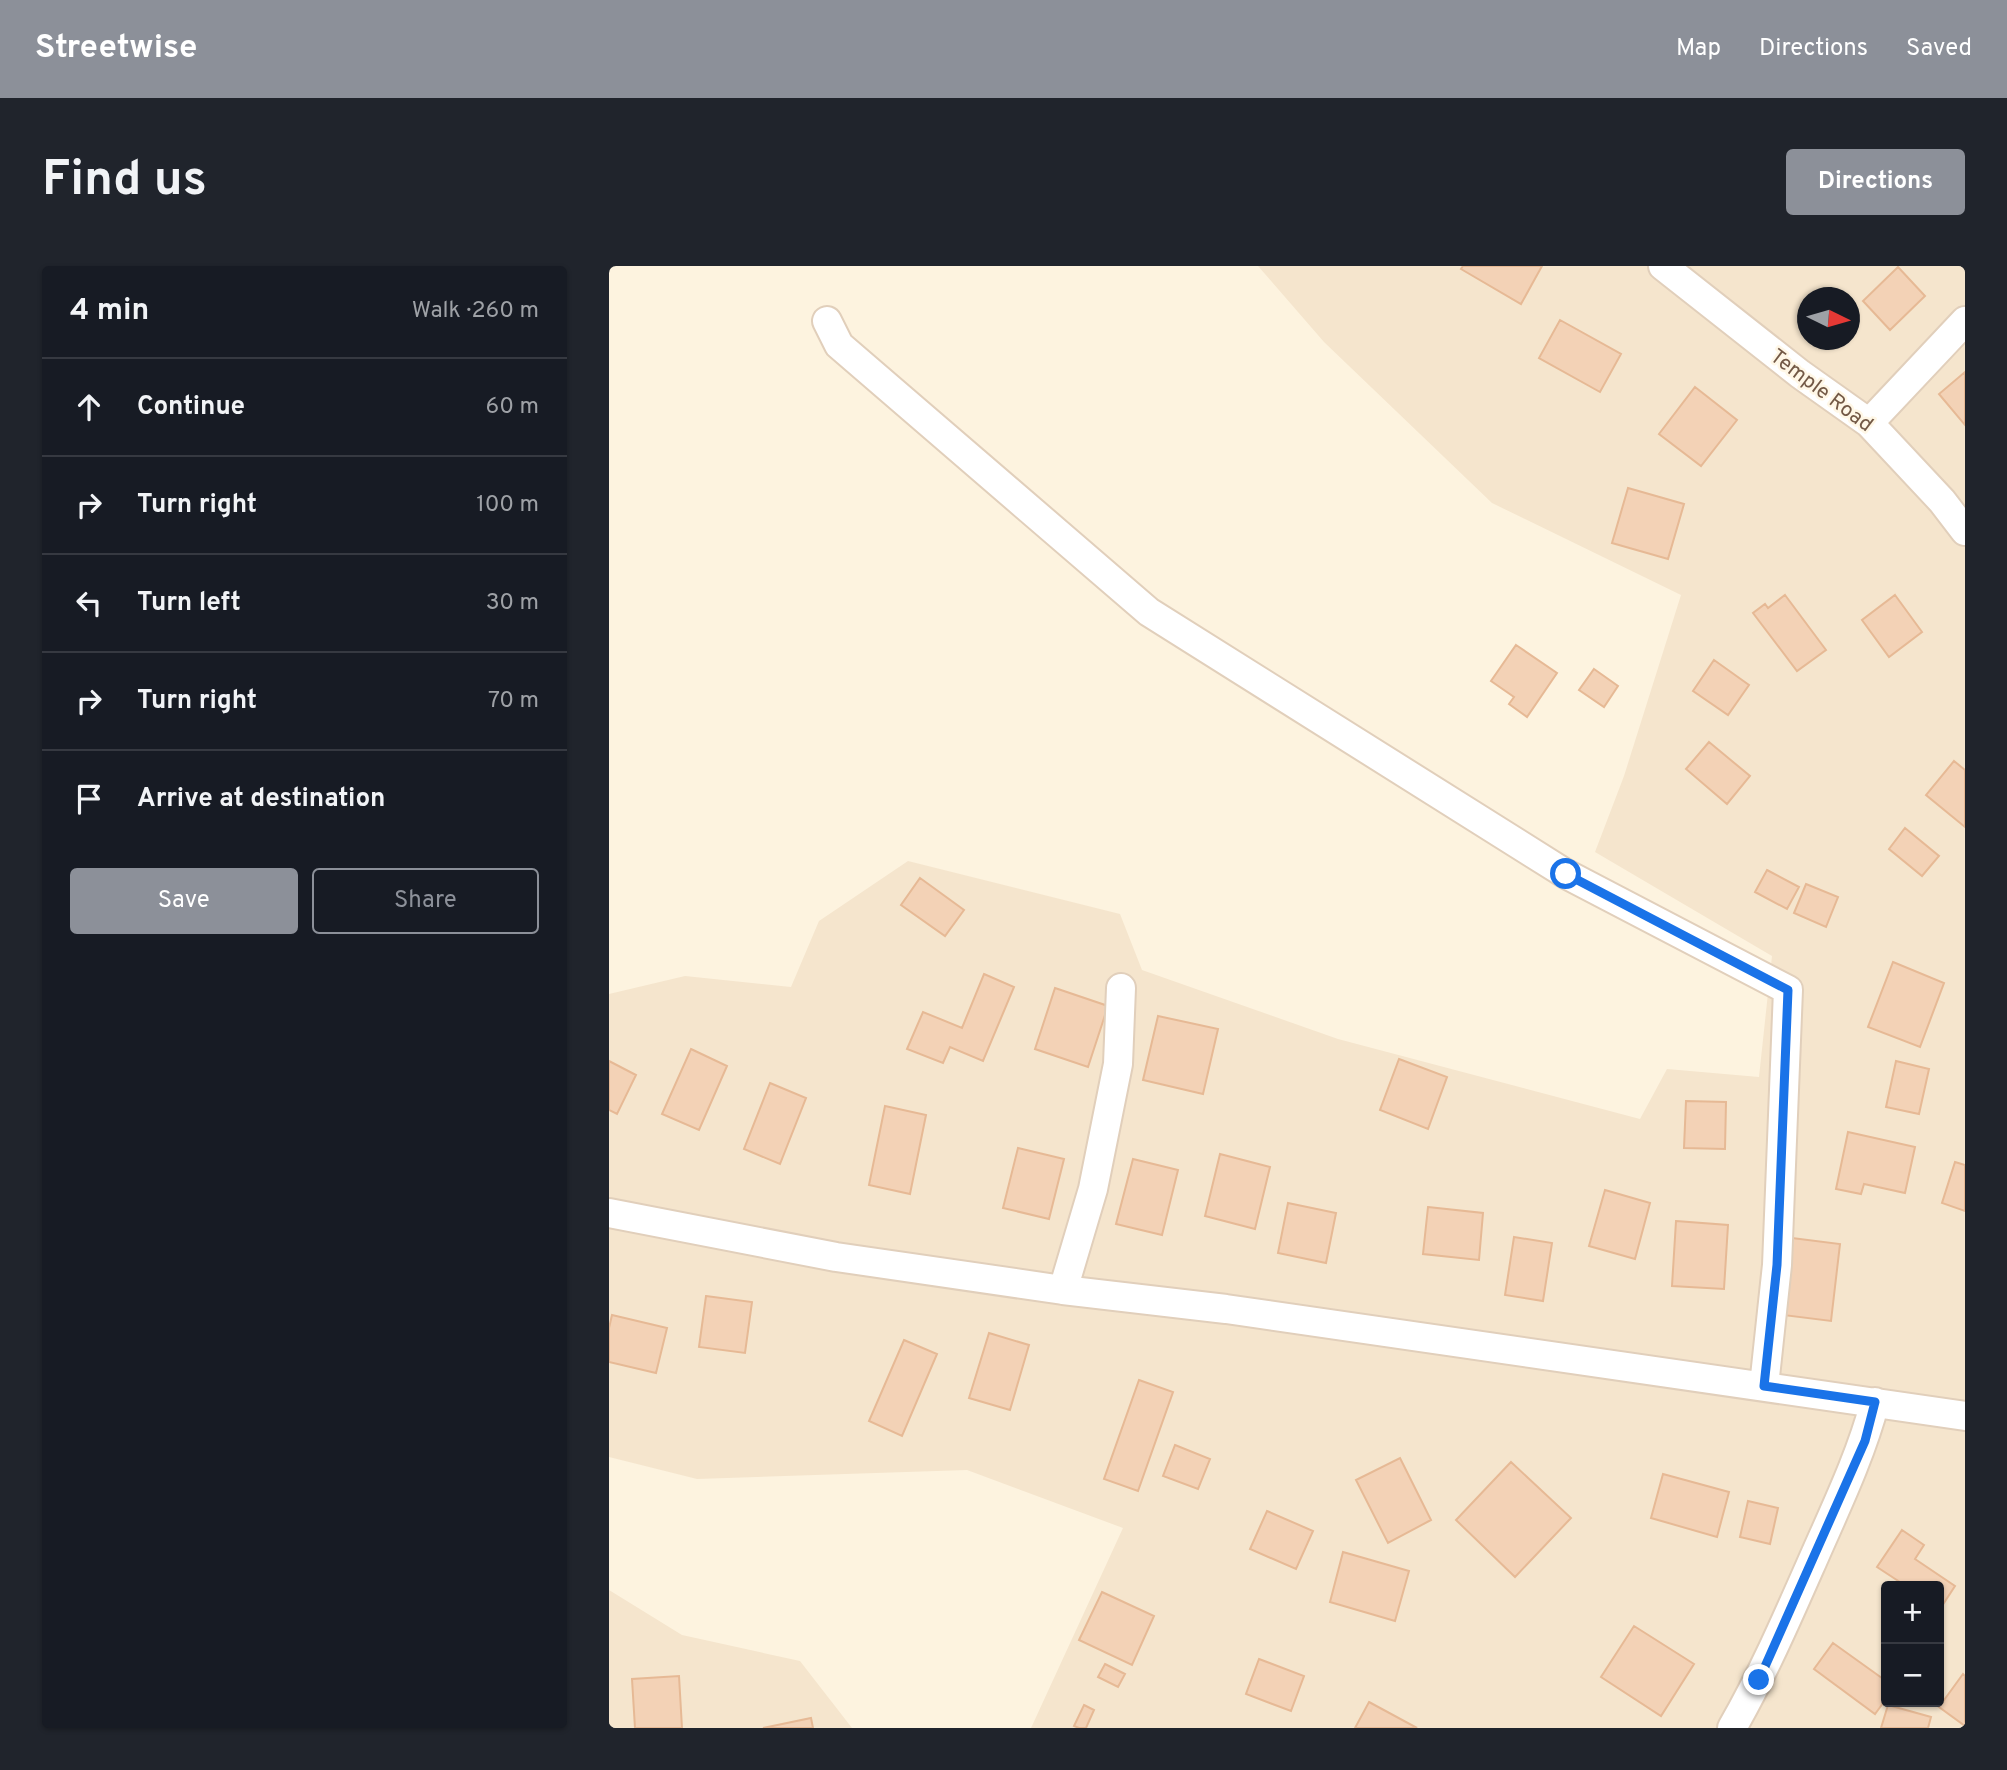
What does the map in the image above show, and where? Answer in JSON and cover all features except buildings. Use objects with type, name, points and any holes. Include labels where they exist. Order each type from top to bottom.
[{"type":"street","name":"Temple Road","points":[[1663,266],[1800,374],[1869,423],[1942,501],[1965,531]]},
{"type":"street","points":[[827,321],[839,345],[1149,612],[1566,874],[1788,990],[1777,1265],[1764,1386]]},
{"type":"street","points":[[1869,423],[1965,321]]},
{"type":"street","points":[[1063,1290],[1093,1189],[1118,1064],[1121,988]]},
{"type":"street","points":[[609,1213],[836,1257],[1063,1290],[1226,1309],[1965,1416]]},
{"type":"street","points":[[1732,1728],[1759,1680],[1865,1441],[1875,1402]]},
{"type":"shaded area","points":[[1258,266],[1965,266],[1965,1728],[1031,1728],[1123,1528],[967,1470],[697,1479],[609,1457],[609,994],[685,976],[791,987],[819,921],[908,861],[1120,914],[1142,970],[1338,1039],[1640,1119],[1667,1069],[1759,1077],[1772,956],[1595,852],[1624,776],[1681,595],[1492,503],[1324,342]]},
{"type":"shaded area","points":[[609,1590],[682,1635],[800,1661],[852,1728],[609,1728]]},
{"type":"route","points":[[1566,874],[1788,990],[1777,1265],[1764,1386],[1875,1402],[1865,1441],[1759,1680]]}]
